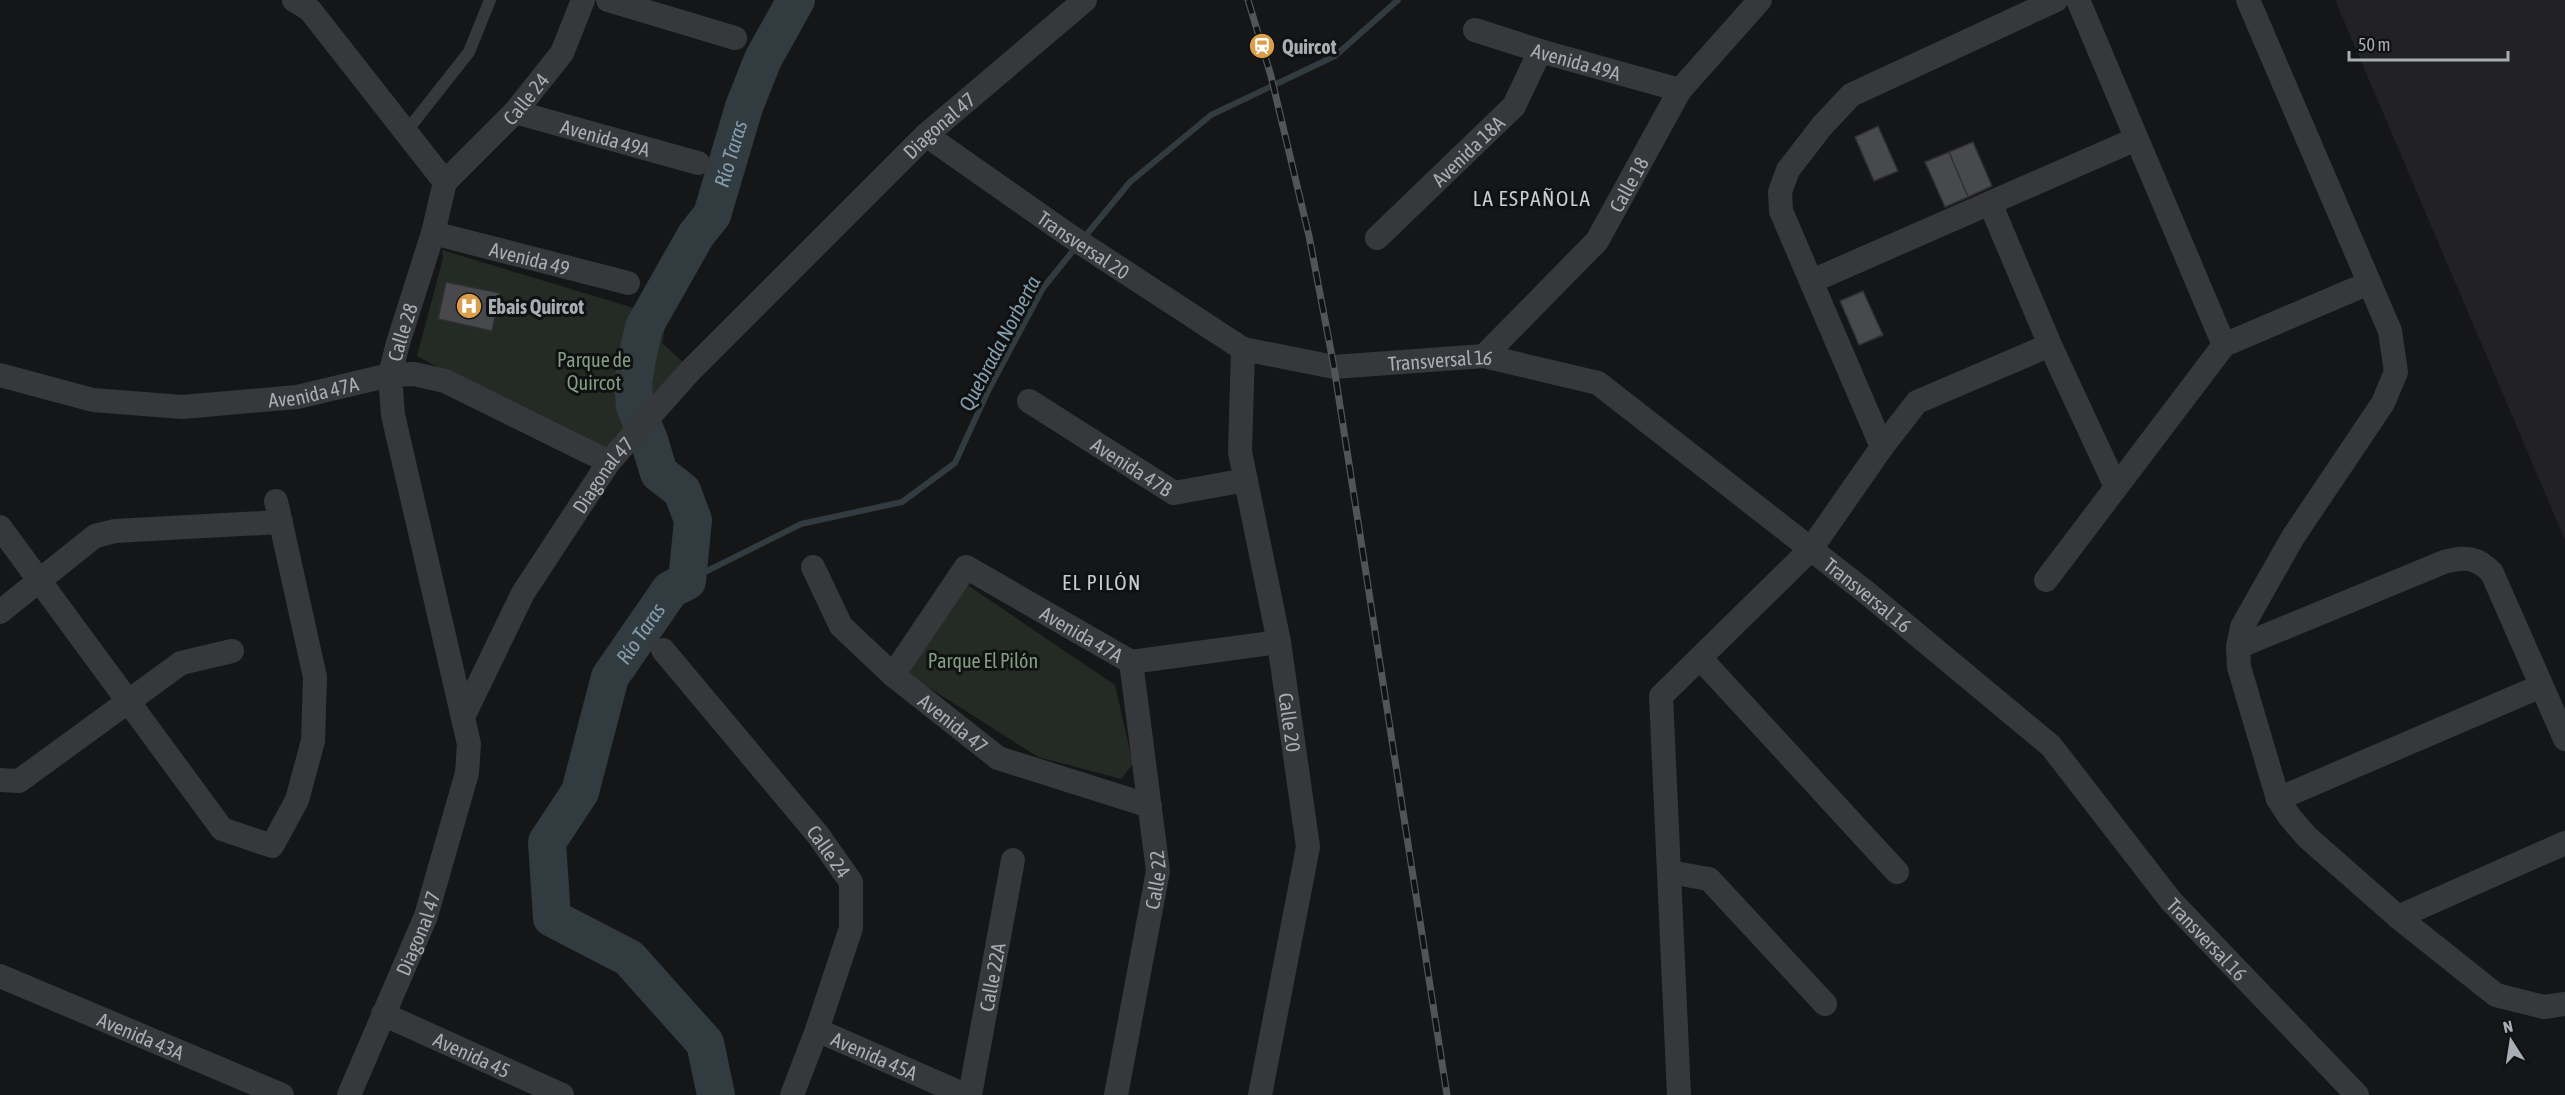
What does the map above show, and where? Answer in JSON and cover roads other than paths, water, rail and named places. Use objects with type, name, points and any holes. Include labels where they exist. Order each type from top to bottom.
[{"type":"street","points":[[294,0],[310,10],[445,182]]},
{"type":"street","name":"Calle 24","points":[[445,182],[515,112],[562,53],[583,0]]},
{"type":"street","points":[[608,0],[735,38]]},
{"type":"street","name":"Diagonal 47","points":[[349,1095],[426,916],[467,773],[469,744],[464,715],[523,593],[609,462],[690,371],[926,135],[1085,0]]},
{"type":"street","name":"Calle 18","points":[[1484,356],[1597,241],[1680,90],[1760,0]]},
{"type":"street","points":[[1882,447],[1781,211],[1780,192],[1788,170],[1822,126],[1851,96],[2056,0]]},
{"type":"street","points":[[2078,0],[2224,345]]},
{"type":"street","points":[[2248,0],[2390,331],[2396,372],[2383,403],[2293,537],[2242,627],[2238,647],[2239,667],[2278,799],[2307,837],[2398,917],[2496,995],[2544,1007],[2565,1004]]},
{"type":"street","name":"Avenida 49A","points":[[1475,30],[1540,51],[1680,90]]},
{"type":"street","name":"Avenida 18A","points":[[1377,238],[1514,106],[1540,51]]},
{"type":"street","name":"Avenida 49A","points":[[515,112],[698,163]]},
{"type":"street","name":"Transversal 20","points":[[926,135],[1067,234],[1244,349]]},
{"type":"street","points":[[1812,281],[2136,139]]},
{"type":"street","name":"Calle 28","points":[[445,182],[433,233],[390,375],[393,415],[464,715]]},
{"type":"street","points":[[1990,203],[2050,345],[2116,487]]},
{"type":"street","name":"Avenida 49","points":[[433,233],[628,283]]},
{"type":"street","points":[[2046,580],[2224,345],[2370,283]]},
{"type":"street","points":[[1679,1095],[1661,696],[1811,549],[1882,447],[1917,402],[2050,345]]},
{"type":"street","name":"Transversal 16","points":[[1244,349],[1334,367],[1484,356],[1598,383],[1811,549],[2051,746],[2171,901],[2357,1095]]},
{"type":"street","name":"Calle 20","points":[[1244,349],[1240,452],[1279,642],[1308,847],[1260,1095]]},
{"type":"street","name":"Avenida 47A","points":[[0,375],[93,400],[182,406],[297,397],[390,375],[414,375],[445,381],[609,462]]},
{"type":"street","name":"Avenida 47B","points":[[1029,401],[1174,493],[1246,480]]},
{"type":"street","points":[[0,527],[40,582],[222,829],[272,846],[297,800],[313,741],[315,677],[279,512],[115,531],[95,536],[40,582],[0,612]]},
{"type":"street","points":[[2238,647],[2444,562],[2458,558],[2472,559],[2483,563],[2492,573],[2565,740]]},
{"type":"street","name":"Avenida 47","points":[[813,567],[841,626],[893,675],[999,758],[1150,806]]},
{"type":"street","name":"Avenida 47A","points":[[893,675],[966,567],[1131,662],[1279,642]]},
{"type":"street","name":"Calle 24","points":[[663,650],[818,835],[851,882],[851,928],[818,1030],[792,1095]]},
{"type":"street","points":[[0,780],[19,781],[127,700],[181,663],[232,651]]},
{"type":"street","points":[[1700,658],[1897,872]]},
{"type":"street","name":"Calle 22","points":[[1116,1095],[1158,871],[1131,662]]},
{"type":"street","points":[[2278,799],[2541,686]]},
{"type":"street","points":[[2398,917],[2565,843]]},
{"type":"street","name":"Calle 22A","points":[[970,1095],[1013,860]]},
{"type":"street","points":[[1669,872],[1709,879],[1825,1004]]},
{"type":"street","name":"Avenida 43A","points":[[0,976],[282,1095]]},
{"type":"street","name":"Avenida 45","points":[[383,1014],[562,1095]]},
{"type":"street","name":"Avenida 45A","points":[[818,1030],[965,1095]]},
{"type":"lane","points":[[406,132],[469,52],[490,0]]},
{"type":"waterway","name":"Quebrada Norberta","points":[[716,1095],[705,1043],[629,958],[552,918],[547,842],[580,792],[610,677],[670,590],[687,581],[693,520],[682,491],[659,473],[635,406],[633,383],[637,358],[644,327],[696,235],[712,215],[744,107],[763,59],[796,0]]},
{"type":"waterway","name":"Quebrada Norberta","points":[[1082,240],[1130,182],[1211,115],[1335,56],[1398,0]]},
{"type":"waterway","name":"Quebrada Norberta","points":[[687,581],[801,524],[902,502],[955,463],[989,389],[1043,288],[1076,247]]},
{"type":"railway","points":[[1248,0],[1271,76],[1309,236],[1334,367],[1447,1095]]},
{"type":"place","name":"Quircot","points":[[1262,46]]},
{"type":"place","name":"Ebais Quircot","points":[[469,306]]},
{"type":"district","name":"LA ESPAÑOLA","points":[[1532,198]]},
{"type":"district","name":"EL PILÓN","points":[[1102,582]]},
{"type":"water label","name":"Río Taras","points":[[732,153]]},
{"type":"water label","name":"Río Taras","points":[[641,632]]},
{"type":"park label","name":"Parque de Quircot","points":[[594,370]]},
{"type":"park label","name":"Parque El Pilón","points":[[983,660]]}]
